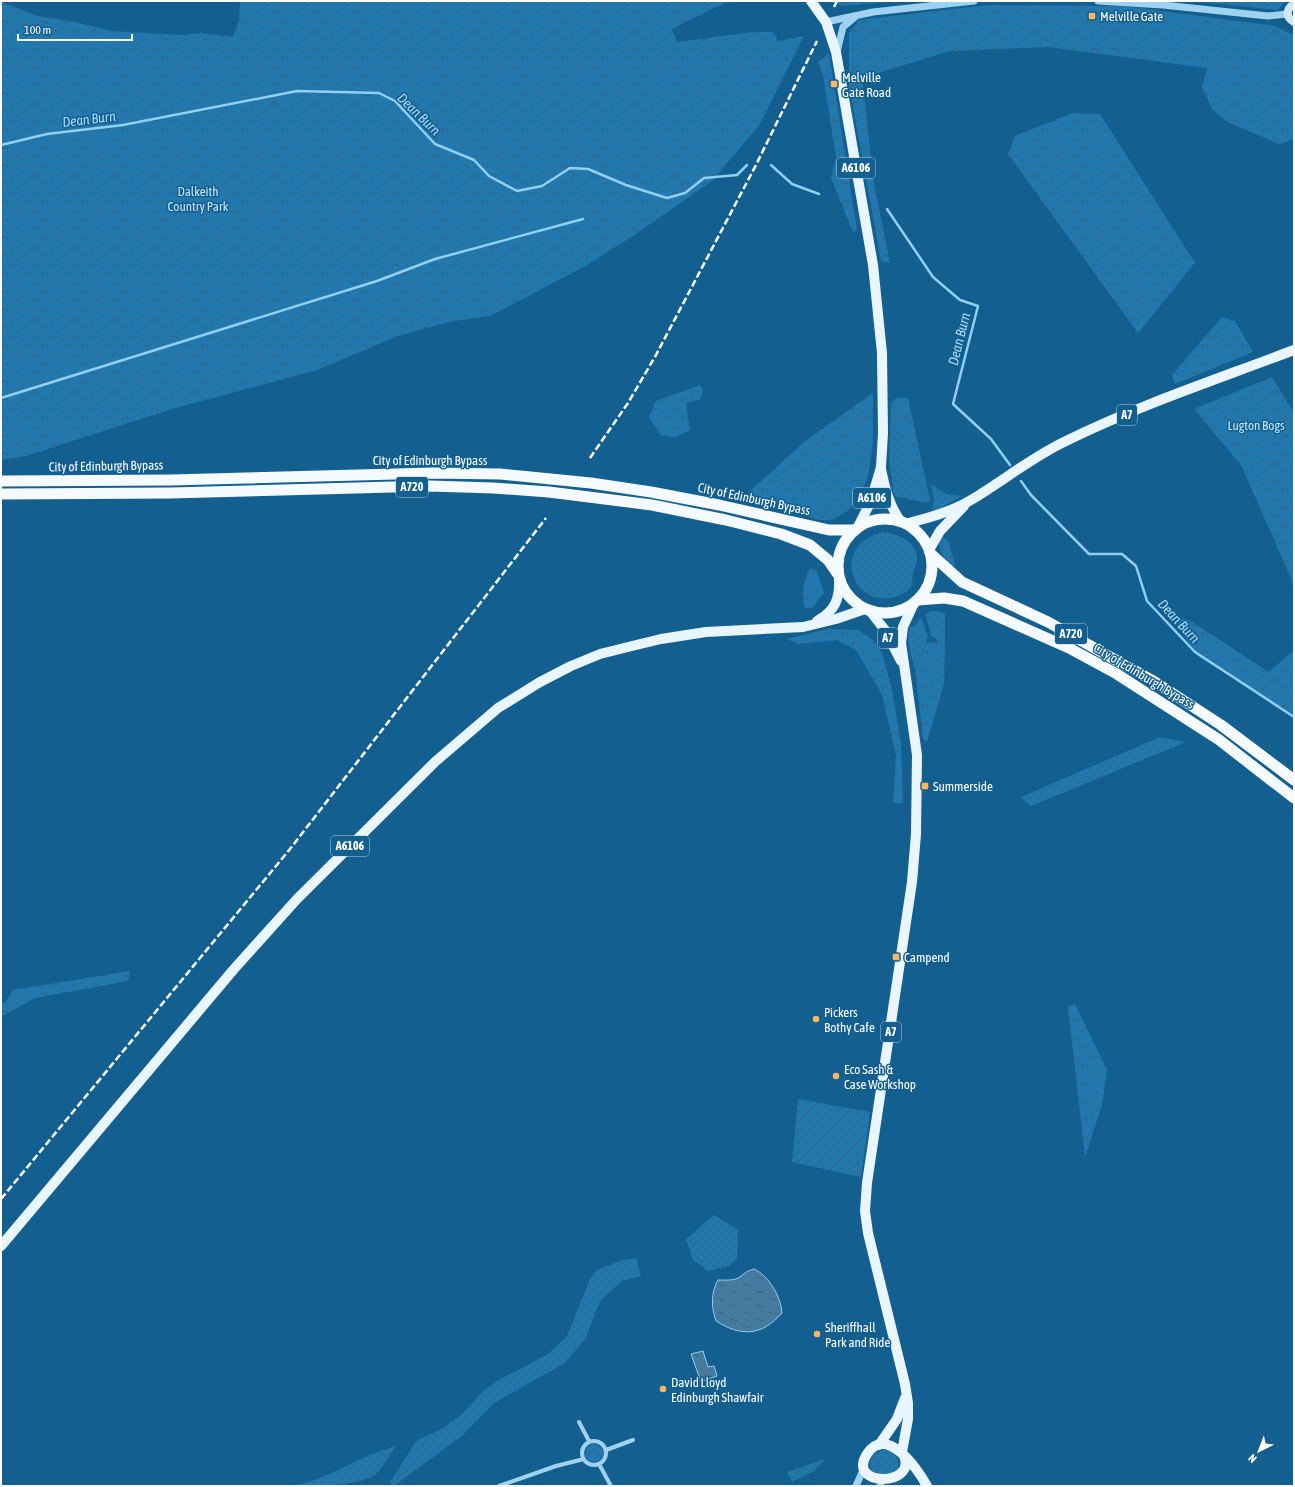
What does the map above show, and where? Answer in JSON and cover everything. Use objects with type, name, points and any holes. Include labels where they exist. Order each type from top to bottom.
[{"type":"highway","name":"City of Edinburgh Bypass","points":[[1,481],[171,480],[433,473],[500,474],[591,483],[651,492],[760,514],[829,530],[857,528]]},
{"type":"highway","name":"City of Edinburgh Bypass","points":[[1,494],[170,493],[430,486],[549,492],[652,506],[726,520],[781,534],[810,544],[828,560],[839,578]]},
{"type":"highway","points":[[881,519],[903,523],[918,533],[930,552],[932,562],[930,578],[923,594],[916,602],[897,612],[887,613],[868,610],[850,598],[839,578],[838,566],[842,546],[857,528],[868,522],[881,519]]},
{"type":"highway","name":"City of Edinburgh Bypass","points":[[930,552],[962,582],[1048,622],[1119,660],[1161,686],[1221,725],[1294,780]]},
{"type":"highway","name":"City of Edinburgh Bypass","points":[[916,602],[944,598],[962,601],[1090,658],[1190,720],[1258,769],[1294,798]]},
{"type":"main road","name":"A6106","points":[[811,1],[826,22],[836,52],[876,284],[884,390],[881,467],[871,501],[857,528]]},
{"type":"main road","points":[[1294,4],[1289,8],[1287,14],[1289,19],[1294,22]]},
{"type":"main road","name":"A7","points":[[930,552],[940,531],[970,501],[1021,466],[1065,441],[1126,415],[1294,350]]},
{"type":"main road","name":"A6106","points":[[881,467],[888,500],[903,523]]},
{"type":"main road","name":"A7","points":[[903,523],[936,516],[970,501]]},
{"type":"main road","name":"A6106","points":[[810,625],[825,617],[834,608],[840,591],[839,578]]},
{"type":"main road","name":"A7","points":[[864,1468],[870,1479],[880,1486],[894,1485],[905,1470],[903,1454],[905,1431],[908,1419],[907,1394],[868,1233],[865,1211],[867,1183],[905,932],[916,834],[916,755],[912,711],[901,643],[902,632],[908,616],[916,602]]},
{"type":"main road","name":"A6106","points":[[1,1246],[224,980],[291,905],[436,761],[498,708],[540,682],[571,666],[600,654],[690,634],[784,629],[810,625],[868,610]]},
{"type":"main road","name":"A7","points":[[868,610],[885,630],[904,666]]},
{"type":"main road","points":[[864,1468],[869,1451],[879,1445],[896,1419],[907,1394]]},
{"type":"main road","name":"A7","points":[[905,1431],[908,1451],[927,1486]]},
{"type":"main road","name":"A7","points":[[879,1445],[887,1444],[895,1447],[917,1470]]},
{"type":"street","points":[[826,22],[861,14],[974,1]]},
{"type":"street","points":[[1098,1],[1163,5],[1268,16],[1287,14]]},
{"type":"street","points":[[836,52],[843,27],[852,18],[861,14]]},
{"type":"street","points":[[579,1422],[589,1441]]},
{"type":"street","points":[[606,1450],[632,1440]]},
{"type":"street","points":[[589,1441],[601,1442],[606,1450],[606,1458],[599,1464],[591,1464],[584,1459],[583,1449],[589,1441]]},
{"type":"street","points":[[499,1486],[556,1466],[584,1459]]},
{"type":"street","points":[[599,1464],[611,1486]]},
{"type":"street","points":[[856,1486],[864,1468]]},
{"type":"green space","name":"Dalkeith Country Park","points":[[240,1],[732,1],[714,8],[672,29],[677,42],[752,32],[773,32],[778,41],[804,36],[760,124],[712,181],[633,236],[584,267],[490,316],[448,322],[398,336],[317,370],[172,409],[26,456],[1,460],[1,2],[37,16],[75,22],[111,31],[181,35],[201,33],[233,37],[239,21]]},
{"type":"green space","points":[[828,1],[896,1],[843,6]]},
{"type":"green space","points":[[1191,1],[1285,1],[1278,10]]},
{"type":"green space","points":[[988,5],[1123,6],[1275,26],[1294,35],[1294,139],[1280,144],[1229,123],[1212,109],[1202,87],[1207,68],[1048,47],[950,51],[862,78],[874,184],[890,263],[881,261],[849,85],[849,33],[859,20]]},
{"type":"green space","points":[[829,53],[857,230],[853,232],[831,178],[836,157],[823,75],[818,62]]},
{"type":"green space","points":[[1073,113],[1100,114],[1195,263],[1138,333],[1008,154],[1015,136]]},
{"type":"green space","points":[[1222,317],[1235,321],[1253,352],[1175,384],[1172,375]]},
{"type":"green space","name":"Lugton Bogs","points":[[1272,377],[1294,413],[1294,585],[1241,465],[1194,409]]},
{"type":"green space","points":[[700,385],[703,390],[701,399],[686,403],[690,430],[676,437],[661,436],[649,417],[656,401]]},
{"type":"green space","points":[[873,393],[873,441],[860,452],[857,486],[842,502],[823,512],[746,495],[804,442]]},
{"type":"green space","points":[[896,398],[908,398],[930,500],[927,503],[894,496],[889,460],[891,404]]},
{"type":"green space","points":[[900,405],[906,406],[926,494],[921,500],[915,497],[898,415]]},
{"type":"green space","points":[[873,441],[866,483],[862,493],[850,509],[834,519],[823,520],[811,518],[783,504],[823,512],[857,486],[860,452]]},
{"type":"green space","points":[[931,484],[946,494],[962,496],[932,513],[934,499]]},
{"type":"green space","points":[[884,532],[906,540],[914,548],[917,562],[910,588],[896,597],[879,598],[864,592],[858,586],[854,578],[852,561],[857,548],[862,542],[876,534]]},
{"type":"green space","points":[[941,536],[948,541],[955,564],[952,568],[940,549],[939,540]]},
{"type":"green space","points":[[810,569],[816,570],[824,593],[812,608],[805,608],[803,599],[804,588],[806,577]]},
{"type":"green space","points":[[931,611],[945,613],[945,641],[937,642],[936,638],[932,637],[925,614]]},
{"type":"green space","points":[[1169,615],[1189,620],[1269,672],[1294,650],[1294,715],[1200,658]]},
{"type":"green space","points":[[921,617],[928,637],[915,669],[910,648],[909,632],[910,627],[914,627]]},
{"type":"green space","points":[[828,629],[858,630],[873,640],[882,653],[892,689],[901,744],[903,803],[893,803],[896,755],[882,695],[856,650],[837,640],[798,644],[787,639]]},
{"type":"green space","points":[[945,641],[944,684],[927,742],[923,738],[915,669],[926,643]]},
{"type":"green space","points":[[1160,737],[1186,742],[1031,806],[1021,797]]},
{"type":"green space","points":[[130,971],[128,981],[35,998],[1,1017],[1,1002],[5,1003],[13,990]]},
{"type":"green space","points":[[1075,1004],[1107,1070],[1102,1105],[1085,1157],[1068,1007]]},
{"type":"green space","points":[[798,1099],[870,1112],[861,1177],[792,1162]]},
{"type":"green space","points":[[714,1215],[738,1230],[737,1258],[729,1266],[708,1271],[693,1260],[686,1239]]},
{"type":"green space","points":[[636,1258],[641,1276],[622,1281],[600,1301],[585,1339],[565,1363],[494,1403],[463,1435],[394,1486],[390,1482],[417,1440],[442,1429],[461,1415],[481,1393],[499,1380],[548,1354],[567,1336],[590,1279],[597,1270],[620,1261]]},
{"type":"green space","points":[[594,1444],[600,1447],[603,1453],[600,1459],[594,1462],[588,1459],[585,1453],[588,1447]]},
{"type":"green space","points":[[396,1446],[379,1471],[368,1478],[347,1484],[289,1486],[303,1484],[317,1479],[369,1455]]},
{"type":"green space","points":[[883,1450],[893,1453],[898,1461],[898,1469],[888,1478],[872,1472],[870,1464],[874,1455]]},
{"type":"green space","points":[[825,1459],[814,1471],[792,1482],[787,1472]]},
{"type":"water","points":[[754,1269],[765,1277],[777,1294],[782,1313],[767,1326],[751,1332],[734,1330],[716,1321],[712,1300],[718,1280],[735,1279]]},
{"type":"water","points":[[703,1351],[708,1367],[714,1366],[717,1376],[701,1382],[691,1354]]},
{"type":"waterway","name":"Dean Burn","points":[[1,145],[47,134],[123,125],[297,91],[379,93],[395,101],[435,144],[474,160],[489,176],[517,191],[542,186],[570,168],[588,169],[626,185],[667,198],[685,193],[704,178],[737,175],[747,165]]},
{"type":"waterway","name":"Dean Burn","points":[[771,165],[792,184],[819,194]]},
{"type":"waterway","name":"Dean Burn","points":[[887,209],[933,277],[960,300],[978,306],[953,404],[991,439],[1010,465]]},
{"type":"waterway","points":[[1,398],[377,281],[435,259],[583,219]]},
{"type":"waterway","name":"Dean Burn","points":[[1021,481],[1031,495],[1089,554],[1122,554],[1136,566],[1147,601],[1195,652],[1294,717]]},
{"type":"railway","points":[[834,7],[837,1]]},
{"type":"railway","points":[[590,458],[628,403],[656,355],[756,165],[817,41]]},
{"type":"railway","points":[[1,1199],[290,849],[546,518]]},
{"type":"place","name":"Melville Gate","points":[[1092,16]]},
{"type":"place","name":"Melville Gate Road","points":[[834,84]]},
{"type":"place","name":"Summerside","points":[[925,786]]},
{"type":"place","name":"Campend","points":[[896,957]]},
{"type":"place","name":"Pickers Bothy Cafe","points":[[816,1019]]},
{"type":"place","name":"Eco Sash & Case Workshop","points":[[836,1076]]},
{"type":"place","name":"Sheriffhall Park and Ride","points":[[817,1334]]},
{"type":"place","name":"David Lloyd Edinburgh Shawfair","points":[[663,1389]]}]
